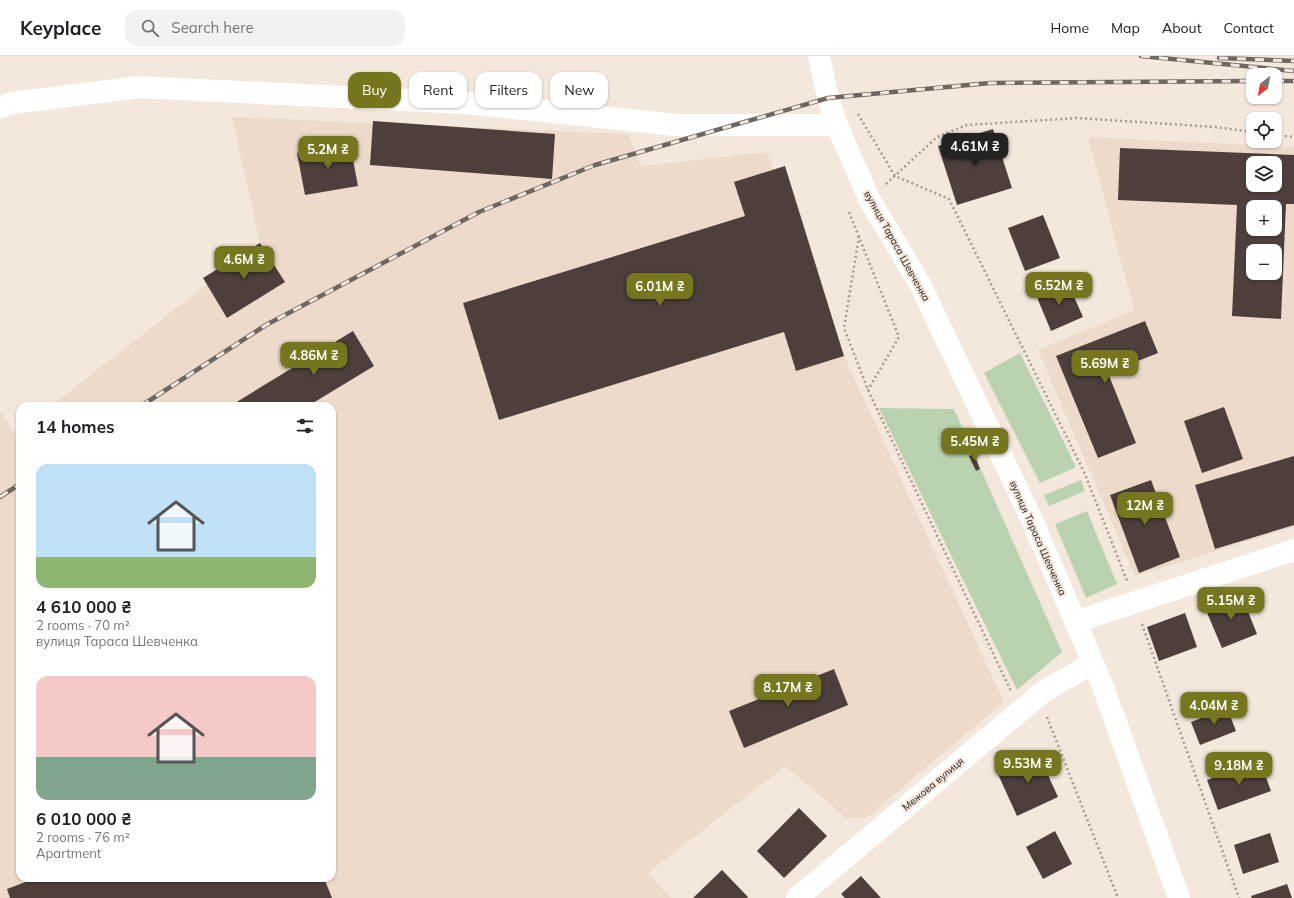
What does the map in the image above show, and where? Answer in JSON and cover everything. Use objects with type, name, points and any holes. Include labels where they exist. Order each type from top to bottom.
[{"type":"street","name":"вулиця Тараса Шевченка","points":[[819,56],[828,98],[837,125],[869,199],[920,284],[1032,520],[1102,684],[1179,898]]},
{"type":"street","points":[[0,107],[12,103],[139,87],[466,103],[676,125],[837,125]]},
{"type":"street","points":[[1075,622],[1294,550]]},
{"type":"street","name":"Межова вулиця","points":[[797,898],[1039,696],[1093,663]]},
{"type":"path","points":[[856,110],[895,176],[949,199],[1086,474],[1135,602],[1238,898]]},
{"type":"path","points":[[869,199],[937,138],[967,125],[1077,118],[1215,127],[1246,131]]},
{"type":"path","points":[[1282,136],[1294,138]]},
{"type":"path","points":[[847,207],[899,337],[868,390]]},
{"type":"path","points":[[859,236],[844,328],[868,390],[1021,711]]},
{"type":"path","points":[[1039,696],[1118,898]]},
{"type":"shaded area","points":[[232,117],[628,134],[641,166],[767,152],[844,356],[1004,702],[866,818],[846,818],[785,766],[648,873],[671,898],[0,898],[0,411],[15,434],[16,433],[16,882],[336,882],[336,402],[56,402],[260,243]]},
{"type":"shaded area","points":[[1088,137],[1246,145],[1246,148],[1294,147],[1294,527],[1135,576],[1038,350],[1134,310]]},
{"type":"green space","points":[[1020,353],[1076,467],[1040,483],[984,373]]},
{"type":"green space","points":[[879,408],[954,409],[1062,652],[1017,690]]},
{"type":"green space","points":[[1081,480],[1085,491],[1049,506],[1044,495]]},
{"type":"green space","points":[[1087,511],[1117,584],[1086,598],[1055,524]]},
{"type":"building","points":[[373,121],[555,134],[552,179],[370,165]]},
{"type":"building","points":[[993,129],[1012,188],[957,205],[938,146]]},
{"type":"building","points":[[350,144],[358,186],[305,195],[297,153]]},
{"type":"building","points":[[1120,148],[1294,155],[1294,204],[1286,204],[1281,319],[1232,316],[1237,205],[1118,200]]},
{"type":"building","points":[[785,166],[844,356],[796,371],[784,332],[499,420],[463,303],[745,216],[734,182]]},
{"type":"building","points":[[1043,215],[1060,258],[1025,271],[1008,228]]},
{"type":"building","points":[[260,243],[285,282],[227,318],[203,278]]},
{"type":"building","points":[[1067,281],[1083,317],[1051,331],[1036,295]]},
{"type":"building","points":[[1145,321],[1158,353],[1108,373],[1136,443],[1098,458],[1056,356]]},
{"type":"building","points":[[353,331],[374,366],[315,402],[237,402]]},
{"type":"building","points":[[1224,407],[1243,459],[1202,473],[1184,421]]},
{"type":"building","points":[[974,454],[980,469],[976,471],[969,456]]},
{"type":"building","points":[[1294,456],[1294,525],[1215,549],[1195,485]]},
{"type":"building","points":[[1151,480],[1180,557],[1139,573],[1110,495]]},
{"type":"building","points":[[1241,594],[1257,634],[1222,648],[1205,608]]},
{"type":"building","points":[[1185,613],[1197,647],[1159,661],[1147,627]]},
{"type":"building","points":[[834,669],[848,705],[744,748],[729,711]]},
{"type":"building","points":[[1227,708],[1236,731],[1200,745],[1191,722]]},
{"type":"building","points":[[1038,753],[1058,797],[1017,816],[997,772]]},
{"type":"building","points":[[1260,761],[1271,791],[1218,810],[1207,780]]},
{"type":"building","points":[[799,808],[827,836],[784,878],[757,851]]},
{"type":"building","points":[[1055,831],[1072,864],[1043,879],[1026,847]]},
{"type":"building","points":[[1270,833],[1279,862],[1243,874],[1234,845]]},
{"type":"building","points":[[722,870],[748,897],[747,898],[693,898]]},
{"type":"building","points":[[861,876],[881,898],[845,898],[841,894]]},
{"type":"building","points":[[25,882],[326,882],[332,898],[10,898],[7,889]]},
{"type":"building","points":[[1287,884],[1292,898],[1252,898],[1251,896]]},
{"type":"railway","points":[[1141,56],[1294,71]]},
{"type":"railway","points":[[1219,58],[1294,61]]},
{"type":"railway","points":[[147,402],[266,325],[479,212],[595,165],[828,98],[990,83],[1246,81]]},
{"type":"railway","points":[[1282,81],[1294,81]]},
{"type":"railway","points":[[0,497],[16,487]]}]
